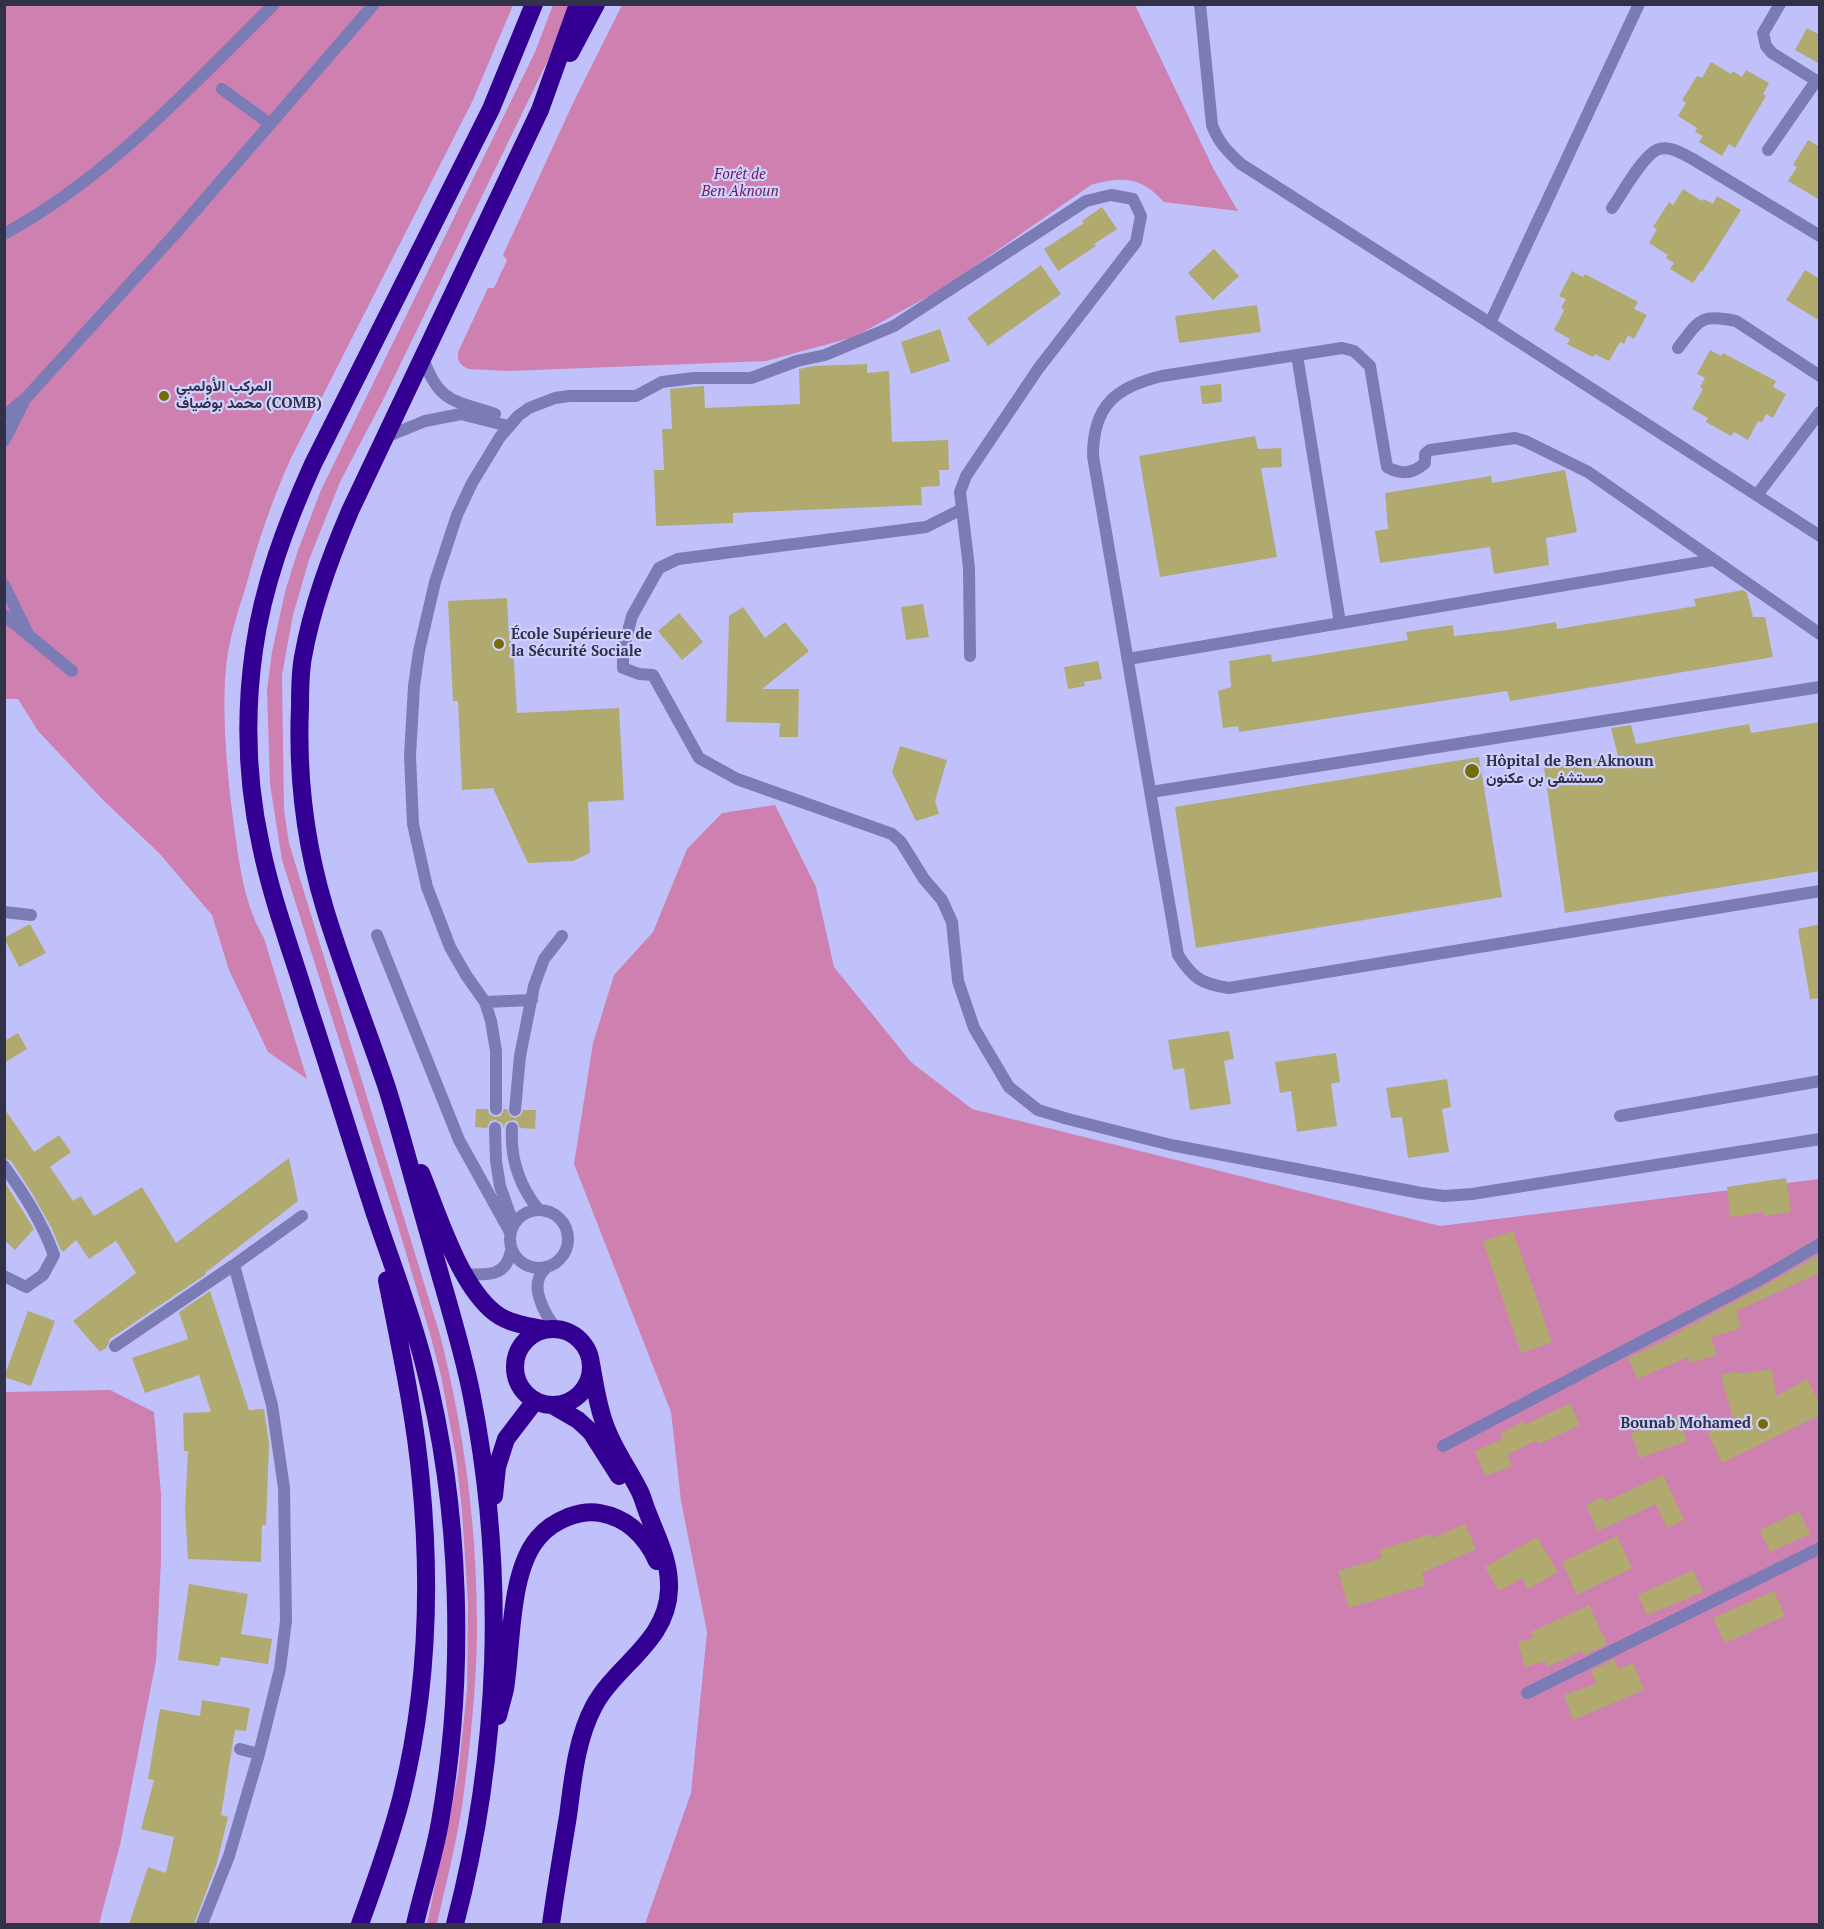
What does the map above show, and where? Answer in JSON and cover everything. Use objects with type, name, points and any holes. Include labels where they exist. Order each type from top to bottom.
[{"type":"highway","points":[[415,1924],[440,1822],[454,1697],[456,1646],[450,1512],[424,1366],[277,907],[260,844],[250,746],[251,682],[253,654],[269,579],[281,540],[304,483],[491,109],[534,4]]},
{"type":"highway","points":[[540,110],[578,4]]},
{"type":"highway","points":[[551,1924],[576,1759],[585,1727],[595,1704],[655,1632],[665,1611],[669,1591],[668,1565],[641,1492],[607,1431],[588,1350],[580,1339],[569,1332],[521,1325],[493,1312],[474,1291],[456,1258],[388,1091],[325,908],[304,811],[299,732],[303,660],[322,586],[342,531],[540,110],[596,4]]},
{"type":"highway","points":[[388,1091],[459,1342],[472,1396],[490,1521],[494,1598],[493,1666],[487,1746],[460,1924]]},
{"type":"highway","points":[[360,1924],[393,1825],[412,1745],[420,1690],[426,1579],[422,1481],[410,1398],[374,1210]]},
{"type":"highway","points":[[550,1328],[532,1334],[523,1341],[517,1351],[514,1374],[519,1385],[526,1394],[578,1420],[591,1432],[631,1497],[646,1510]]},
{"type":"highway","points":[[490,1521],[497,1467],[506,1439],[544,1403],[565,1403],[576,1397],[585,1388],[590,1376],[591,1363]]},
{"type":"highway","points":[[482,1779],[505,1690],[518,1586],[526,1560],[538,1538],[558,1521],[580,1512],[599,1513],[620,1519],[636,1530],[650,1545],[662,1580],[665,1611]]},
{"type":"highway","points":[[410,1924],[423,1892]]},
{"type":"highway","points":[[455,1924],[462,1899]]},
{"type":"street","points":[[4,234],[59,200],[112,159],[274,4]]},
{"type":"street","points":[[4,417],[26,398],[175,234],[374,4]]},
{"type":"street","points":[[1200,4],[1212,125],[1217,140],[1241,164],[1820,536]]},
{"type":"street","points":[[1490,323],[1639,4]]},
{"type":"street","points":[[1768,150],[1817,82],[1766,46],[1762,33],[1780,4]]},
{"type":"street","points":[[222,89],[270,124]]},
{"type":"street","points":[[1612,208],[1647,157],[1658,149],[1672,148],[1820,236]]},
{"type":"street","points":[[496,1109],[496,1051],[485,1002],[450,947],[427,887],[413,824],[410,756],[411,721],[419,651],[445,548],[472,483],[510,423],[529,408],[555,398],[636,396],[662,382],[694,378],[752,378],[797,361],[825,355],[894,326],[1086,201],[1111,195],[1133,199],[1141,216],[1136,242],[1038,369],[966,476],[960,492],[969,568],[970,656]]},
{"type":"street","points":[[1678,348],[1698,321],[1711,317],[1722,318],[1736,321],[1820,376]]},
{"type":"street","points":[[1820,634],[1587,471],[1525,441],[1515,438],[1430,450],[1425,454],[1425,463],[1409,472],[1397,472],[1387,467],[1370,366],[1354,351],[1342,348],[1139,381],[1120,391],[1108,404],[1093,437],[1093,456],[1178,955],[1194,977],[1206,984],[1229,988],[1820,891]]},
{"type":"street","points":[[1297,355],[1340,623]]},
{"type":"street","points":[[423,358],[431,380],[448,398],[510,423]]},
{"type":"street","points":[[4,441],[26,398]]},
{"type":"street","points":[[1757,495],[1820,412]]},
{"type":"street","points":[[386,437],[431,419],[461,414],[510,423]]},
{"type":"street","points":[[962,509],[926,526],[678,559],[659,568],[632,616],[623,650],[623,668],[639,674],[653,675],[699,758],[737,779],[892,834],[901,842],[924,879],[942,900],[952,922],[958,981],[974,1028],[1009,1087],[1038,1110],[1171,1144],[1444,1196],[1472,1194],[1820,1139]]},
{"type":"street","points":[[1128,658],[1713,560]]},
{"type":"street","points":[[4,585],[29,636]]},
{"type":"street","points":[[4,615],[72,671]]},
{"type":"street","points":[[1151,792],[1820,687]]},
{"type":"street","points":[[4,912],[31,915]]},
{"type":"street","points":[[376,935],[459,1140],[512,1227]]},
{"type":"street","points":[[515,1110],[520,1056],[534,986],[544,959],[562,936]]},
{"type":"street","points":[[485,1002],[532,1000]]},
{"type":"street","points":[[1620,1116],[1820,1081]]},
{"type":"street","points":[[465,1274],[480,1275],[504,1268],[511,1251],[509,1241],[512,1227],[500,1186],[496,1161],[495,1128]]},
{"type":"street","points":[[512,1128],[513,1157],[518,1176],[526,1194],[538,1209]]},
{"type":"street","points":[[4,1166],[46,1232],[54,1255],[43,1275],[27,1287],[4,1276]]},
{"type":"street","points":[[512,1227],[528,1211],[538,1209],[548,1210],[557,1215],[568,1232],[566,1252],[539,1277],[538,1284],[550,1328]]},
{"type":"street","points":[[115,1346],[302,1216]]},
{"type":"street","points":[[1443,1446],[1746,1287],[1820,1245]]},
{"type":"street","points":[[511,1251],[524,1264],[533,1268],[548,1267]]},
{"type":"street","points":[[202,1924],[229,1856],[259,1754],[280,1668],[286,1621],[284,1488],[272,1405],[234,1265]]},
{"type":"street","points":[[1527,1694],[1820,1548]]},
{"type":"street","points":[[240,1749],[259,1754]]},
{"type":"green space","name":"المركب الأولمبي محمد بوضياف (COMB)","points":[[4,5],[513,5],[473,100],[291,458],[261,537],[228,652],[225,738],[240,868],[247,897],[264,938],[307,1079],[268,1052],[229,970],[212,915],[159,853],[103,800],[38,731],[18,699],[5,699]]},
{"type":"green space","points":[[553,5],[570,5],[550,56],[383,400],[340,482],[309,560],[293,615],[282,675],[284,810],[289,843],[440,1335],[456,1409],[468,1484],[477,1599],[472,1718],[458,1831],[437,1924],[427,1924],[458,1775],[467,1690],[468,1604],[456,1457],[441,1376],[430,1334],[282,860],[270,784],[267,690],[272,652],[285,592],[321,490],[535,52]]},
{"type":"green space","name":"Forêt de Ben Aknoun","points":[[622,5],[1135,5],[1214,170],[1238,211],[1164,202],[1147,188],[1131,181],[1102,182],[1091,185],[942,289],[854,337],[766,361],[509,371],[468,369],[460,362],[458,352],[488,288],[494,288],[507,260],[503,255],[574,101]]},
{"type":"green space","points":[[775,805],[816,887],[834,967],[911,1062],[972,1109],[1440,1226],[1819,1179],[1819,1924],[645,1924],[691,1793],[707,1632],[681,1501],[671,1412],[574,1164],[593,1043],[614,975],[653,932],[687,849],[722,813]]},
{"type":"green space","points":[[110,1390],[154,1412],[161,1494],[161,1562],[156,1661],[120,1845],[99,1924],[5,1924],[5,1392]]},
{"type":"building","points":[[1807,28],[1820,35],[1820,64],[1795,50]]},
{"type":"building","points":[[1711,62],[1731,74],[1733,71],[1742,77],[1746,70],[1769,83],[1763,94],[1766,96],[1735,148],[1729,144],[1722,156],[1699,142],[1703,136],[1695,132],[1697,128],[1678,116],[1686,103],[1682,100],[1697,76],[1702,78]]},
{"type":"building","points":[[1808,140],[1820,147],[1820,200],[1788,181],[1797,167],[1793,165]]},
{"type":"building","points":[[1683,189],[1702,201],[1704,199],[1713,204],[1717,196],[1741,210],[1693,283],[1670,269],[1674,263],[1666,258],[1668,255],[1649,243],[1657,229],[1653,227],[1669,202],[1673,205]]},
{"type":"building","points":[[1102,207],[1117,229],[1058,271],[1044,249],[1084,223],[1082,221]]},
{"type":"building","points":[[1214,249],[1239,276],[1213,300],[1188,273]]},
{"type":"building","points":[[1041,265],[1061,294],[988,346],[967,318]]},
{"type":"building","points":[[1805,270],[1820,279],[1820,321],[1786,300]]},
{"type":"building","points":[[1572,271],[1583,277],[1585,274],[1638,302],[1634,309],[1647,315],[1634,339],[1628,335],[1624,344],[1620,342],[1609,361],[1595,354],[1593,357],[1567,344],[1570,339],[1554,330],[1564,310],[1561,308],[1566,299],[1559,296]]},
{"type":"building","points":[[1257,305],[1261,332],[1179,343],[1175,316]]},
{"type":"building","points":[[940,329],[950,361],[911,374],[901,342]]},
{"type":"building","points":[[1710,350],[1721,356],[1723,353],[1776,381],[1773,387],[1786,394],[1773,418],[1766,414],[1762,422],[1758,421],[1748,440],[1734,432],[1731,436],[1706,422],[1708,418],[1692,409],[1703,389],[1700,387],[1705,378],[1697,374]]},
{"type":"building","points":[[867,364],[867,373],[889,371],[892,442],[948,440],[949,470],[939,470],[940,486],[921,487],[922,505],[733,513],[733,523],[656,526],[654,470],[664,470],[662,429],[672,429],[670,389],[704,386],[705,408],[800,404],[799,369],[813,366]]},
{"type":"building","points":[[1221,384],[1222,402],[1202,404],[1200,386]]},
{"type":"building","points":[[1255,436],[1258,449],[1281,448],[1282,467],[1261,468],[1277,557],[1160,577],[1139,456]]},
{"type":"building","points":[[1565,470],[1577,532],[1546,538],[1549,565],[1494,574],[1490,547],[1380,563],[1375,531],[1388,529],[1385,493],[1491,476],[1492,483]]},
{"type":"building","points":[[1743,590],[1747,593],[1753,617],[1765,617],[1773,657],[1510,701],[1507,691],[1239,732],[1238,726],[1223,728],[1218,691],[1231,687],[1229,661],[1271,654],[1272,662],[1408,640],[1406,632],[1453,625],[1454,636],[1556,622],[1557,629],[1696,606],[1694,599]]},
{"type":"building","points":[[507,598],[509,637],[513,646],[517,713],[619,708],[624,800],[588,802],[590,853],[573,861],[528,863],[493,788],[462,790],[458,701],[453,701],[448,601]]},
{"type":"building","points":[[923,604],[929,637],[906,640],[901,607]]},
{"type":"building","points":[[743,607],[765,638],[785,622],[809,651],[762,689],[799,689],[798,737],[779,737],[780,723],[726,722],[729,616]]},
{"type":"building","points":[[679,613],[703,642],[682,660],[658,631]]},
{"type":"building","points":[[1098,661],[1102,679],[1084,682],[1085,686],[1068,689],[1064,667]]},
{"type":"building","points":[[1820,722],[1820,871],[1565,913],[1544,767],[1618,756],[1611,728],[1631,725],[1636,744],[1749,724],[1751,733]]},
{"type":"building","points":[[900,746],[947,760],[935,801],[939,814],[916,821],[892,772]]},
{"type":"building","points":[[1479,757],[1502,897],[1196,948],[1175,807]]},
{"type":"building","points":[[30,924],[46,953],[19,967],[4,938]]},
{"type":"building","points":[[1820,924],[1820,998],[1810,999],[1798,929]]},
{"type":"building","points":[[1229,1031],[1234,1059],[1224,1061],[1231,1104],[1190,1110],[1184,1068],[1173,1070],[1168,1040]]},
{"type":"building","points":[[18,1033],[27,1049],[4,1063],[4,1041]]},
{"type":"building","points":[[1336,1053],[1340,1082],[1331,1084],[1337,1126],[1297,1132],[1291,1091],[1280,1093],[1275,1062]]},
{"type":"building","points":[[1447,1079],[1451,1107],[1442,1109],[1449,1152],[1408,1158],[1402,1117],[1391,1118],[1386,1088]]},
{"type":"building","points":[[4,1108],[34,1152],[59,1135],[71,1152],[50,1167],[73,1201],[81,1196],[94,1216],[142,1187],[176,1243],[289,1158],[298,1201],[205,1275],[110,1339],[107,1347],[100,1352],[73,1321],[136,1273],[116,1241],[89,1259],[76,1240],[63,1252],[61,1250],[32,1193],[11,1161],[4,1158]]},
{"type":"building","points":[[476,1109],[488,1109],[489,1114],[495,1117],[501,1116],[504,1109],[507,1109],[510,1116],[515,1118],[521,1115],[523,1110],[536,1110],[535,1129],[520,1128],[517,1121],[512,1120],[505,1123],[504,1128],[502,1123],[495,1120],[490,1121],[487,1128],[475,1127]]},
{"type":"building","points":[[1786,1178],[1791,1212],[1763,1216],[1763,1212],[1730,1217],[1727,1187]]},
{"type":"building","points":[[4,1181],[34,1229],[15,1250],[4,1240]]},
{"type":"building","points":[[1513,1231],[1552,1342],[1521,1353],[1483,1241]]},
{"type":"building","points":[[1820,1254],[1820,1273],[1736,1311],[1741,1328],[1711,1337],[1717,1355],[1690,1363],[1688,1357],[1637,1379],[1628,1358],[1680,1333]]},
{"type":"building","points":[[210,1291],[249,1410],[264,1409],[269,1444],[266,1525],[262,1525],[261,1562],[188,1559],[185,1510],[188,1451],[184,1451],[183,1413],[211,1412],[199,1375],[145,1393],[132,1358],[188,1339],[179,1312]]},
{"type":"building","points":[[28,1311],[55,1321],[31,1386],[4,1377]]},
{"type":"building","name":"Bounab Mohamed","points":[[1772,1369],[1776,1396],[1807,1379],[1820,1404],[1820,1415],[1722,1463],[1708,1433],[1733,1419],[1721,1375],[1737,1371],[1738,1374]]},
{"type":"building","points":[[1570,1403],[1580,1425],[1539,1444],[1537,1440],[1507,1455],[1512,1466],[1485,1476],[1475,1451],[1503,1439],[1500,1434],[1523,1421],[1525,1425]]},
{"type":"building","points":[[1678,1416],[1687,1441],[1640,1458],[1631,1433]]},
{"type":"building","points":[[1663,1475],[1684,1520],[1667,1528],[1656,1504],[1598,1531],[1586,1505],[1602,1497],[1605,1502]]},
{"type":"building","points":[[1799,1511],[1810,1534],[1770,1552],[1760,1530]]},
{"type":"building","points":[[1465,1524],[1476,1549],[1422,1573],[1425,1585],[1349,1608],[1338,1571],[1382,1558],[1379,1550],[1430,1534],[1432,1538]]},
{"type":"building","points":[[1617,1536],[1632,1568],[1577,1595],[1562,1562]]},
{"type":"building","points":[[1537,1537],[1558,1572],[1528,1589],[1522,1578],[1499,1591],[1485,1567]]},
{"type":"building","points":[[1693,1570],[1703,1592],[1647,1615],[1638,1595]]},
{"type":"building","points":[[189,1584],[248,1594],[241,1634],[272,1639],[268,1664],[221,1657],[219,1666],[178,1660]]},
{"type":"building","points":[[1774,1591],[1785,1616],[1725,1643],[1713,1618]]},
{"type":"building","points":[[1589,1605],[1607,1644],[1584,1655],[1582,1651],[1547,1667],[1545,1661],[1525,1667],[1518,1642],[1533,1638],[1531,1632]]},
{"type":"building","points":[[1614,1659],[1618,1669],[1633,1663],[1644,1690],[1573,1720],[1564,1695],[1596,1684],[1591,1671]]},
{"type":"building","points":[[202,1700],[250,1708],[246,1731],[235,1730],[221,1815],[228,1817],[217,1863],[194,1924],[129,1924],[148,1867],[166,1873],[174,1837],[141,1829],[154,1780],[148,1779],[160,1709],[200,1716]]},
{"type":"place","name":"المركب الأولمبي محمد بوضياف (COMB)","points":[[164,396]]},
{"type":"place","name":"École Supérieure de la Sécurité Sociale","points":[[499,644]]},
{"type":"place","name":"Hôpital de Ben Aknoun مستشفى بن عكنون","points":[[1472,771]]},
{"type":"place","name":"Bounab Mohamed","points":[[1763,1424]]}]
